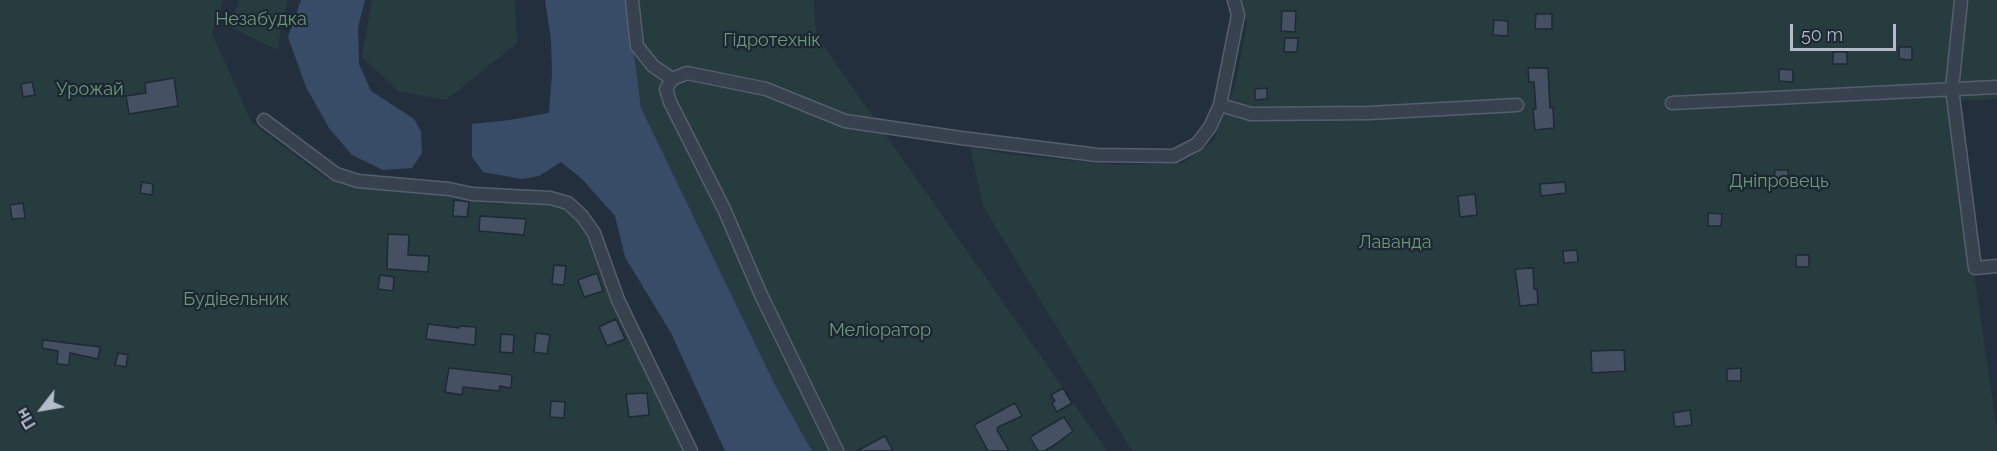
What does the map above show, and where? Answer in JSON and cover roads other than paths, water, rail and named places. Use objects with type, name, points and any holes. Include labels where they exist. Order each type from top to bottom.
[{"type":"street","points":[[632,0],[637,46],[653,66],[672,79]]},
{"type":"street","points":[[837,451],[761,295],[724,209],[670,102],[666,89],[672,79],[687,73],[766,89],[844,121],[1097,155],[1174,156],[1197,144],[1210,127],[1220,105],[1238,15],[1234,0]]},
{"type":"street","points":[[1961,0],[1952,89],[1975,268],[1997,266]]},
{"type":"street","points":[[1672,103],[1997,87]]},
{"type":"street","points":[[1220,105],[1251,114],[1369,113],[1517,105]]},
{"type":"street","points":[[264,120],[336,174],[358,181],[449,189],[472,194],[550,198],[568,203],[582,216],[594,233],[618,300],[690,451]]},
{"type":"water","points":[[301,0],[365,0],[358,27],[359,64],[371,91],[414,119],[421,131],[422,153],[412,168],[383,170],[352,155],[329,128],[306,87],[288,37]]},
{"type":"water","points":[[545,0],[627,0],[641,108],[776,387],[812,451],[725,451],[671,333],[625,257],[615,216],[582,179],[561,162],[539,176],[522,179],[483,172],[472,157],[472,124],[549,113],[552,73],[551,40]]},
{"type":"park label","name":"Незабудка","points":[[261,20]]},
{"type":"park label","name":"Гідротехнік","points":[[772,41]]},
{"type":"park label","name":"Урожай","points":[[90,90]]},
{"type":"park label","name":"Дніпровець","points":[[1779,182]]},
{"type":"park label","name":"Лаванда","points":[[1395,243]]},
{"type":"park label","name":"Будівельник","points":[[236,300]]},
{"type":"park label","name":"Меліоратор","points":[[880,331]]}]
